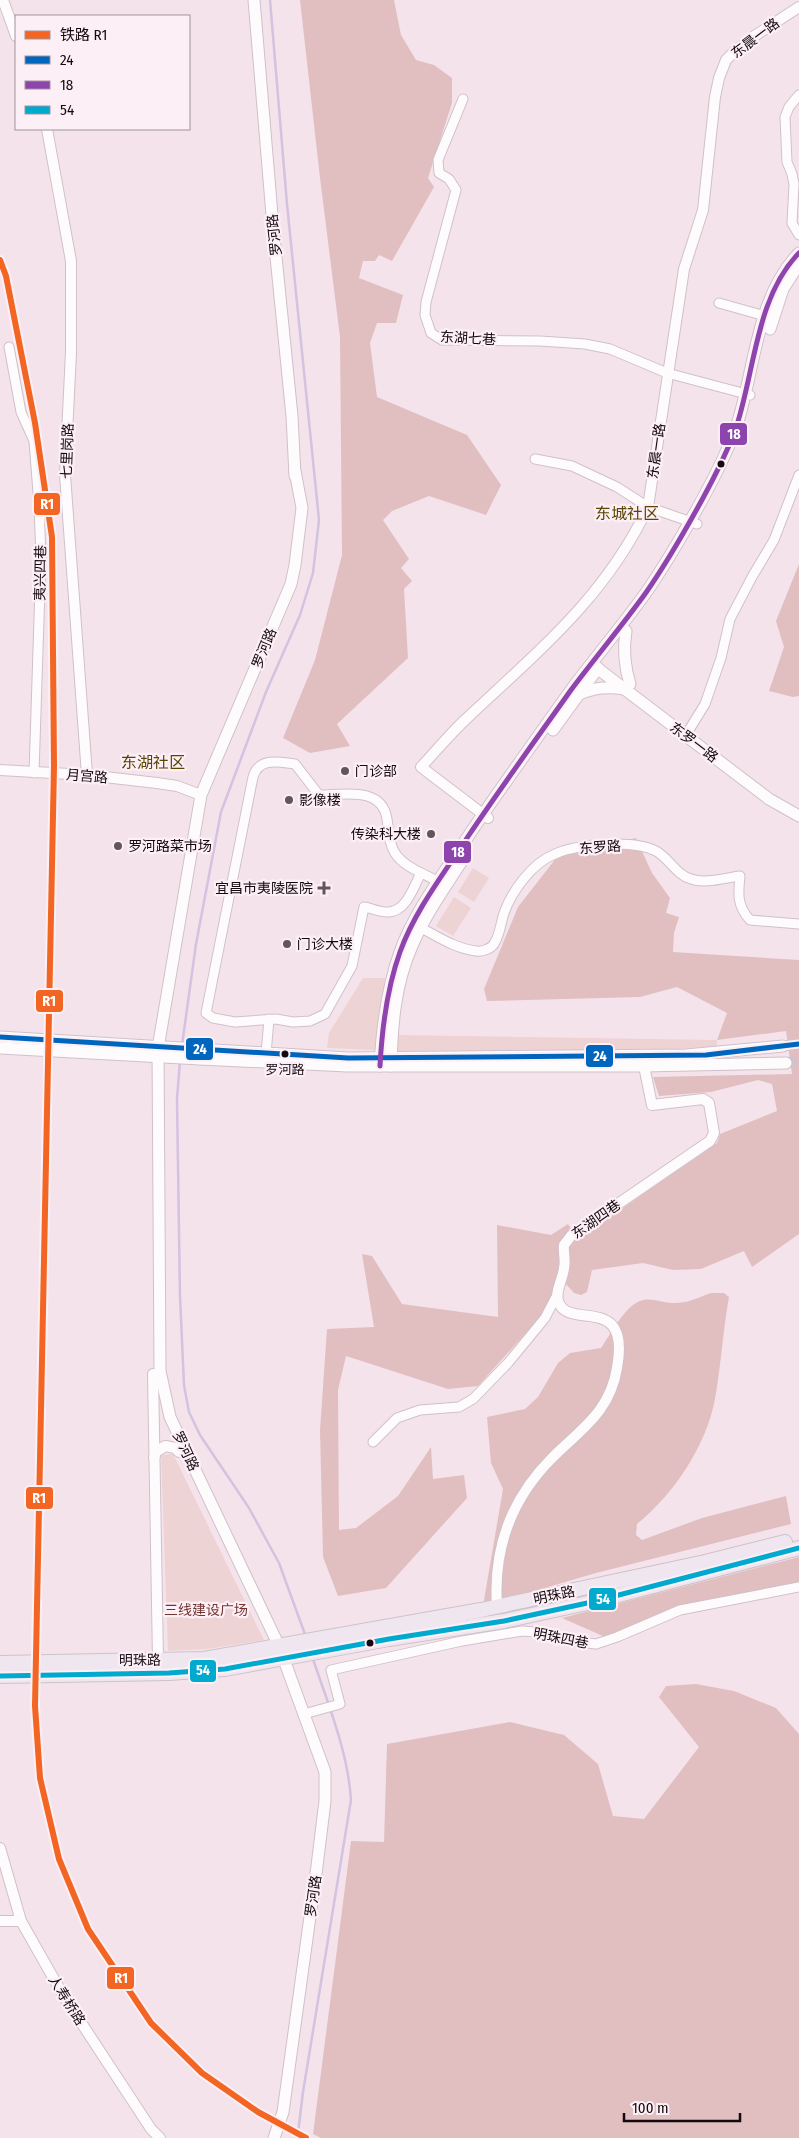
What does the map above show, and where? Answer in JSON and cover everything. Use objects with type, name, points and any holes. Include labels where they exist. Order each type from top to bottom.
[{"type":"main road","name":"罗河路","points":[[254,0],[273,227],[292,416],[295,471],[302,508],[296,565],[291,584],[198,794],[154,1052],[153,1374],[163,1420],[276,1646]]},
{"type":"main road","points":[[747,395],[765,316],[776,284],[788,264],[799,253]]},
{"type":"main road","points":[[485,817],[579,694],[597,664],[626,631],[655,590],[694,522],[735,430],[782,289],[799,264]]},
{"type":"main road","points":[[386,1062],[397,993],[417,926],[485,817],[597,664],[694,522]]},
{"type":"main road","points":[[579,694],[595,688],[628,687],[623,652],[626,631]]},
{"type":"main road","name":"东罗一路","points":[[597,664],[773,793],[799,808]]},
{"type":"main road","name":"东罗一路","points":[[628,687],[769,799],[799,816]]},
{"type":"main road","points":[[0,1037],[325,1066],[386,1062],[706,1055],[783,1046]]},
{"type":"main road","points":[[0,1048],[154,1052]]},
{"type":"main road","name":"罗河路","points":[[154,1052],[160,1372],[164,1394],[170,1417],[282,1659],[324,1772],[324,1801],[283,2112],[274,2138]]},
{"type":"main road","points":[[201,1056],[266,1054],[386,1062],[644,1066],[786,1063]]},
{"type":"main road","name":"明珠路","points":[[0,1676],[179,1672],[226,1669],[282,1659],[337,1642],[705,1562],[799,1538]]},
{"type":"main road","name":"明珠路","points":[[0,1663],[204,1659],[276,1646],[337,1642],[504,1621],[592,1602],[799,1548]]},
{"type":"street","points":[[3,0],[15,33]]},
{"type":"street","name":"东晨一路","points":[[485,817],[421,767],[464,721],[535,657],[570,622],[593,594],[618,558],[637,529],[648,507],[684,269],[703,210],[715,97],[722,68],[734,52],[753,37],[799,7]]},
{"type":"street","points":[[799,95],[785,117],[787,162],[794,184],[792,223],[799,235]]},
{"type":"street","name":"东湖七巷","points":[[463,100],[438,160],[439,173],[449,180],[456,190],[426,302],[425,315],[431,334],[442,340],[540,341],[585,344],[610,349],[667,373],[747,395]]},
{"type":"street","name":"七里岗路","points":[[47,130],[71,261],[71,352],[66,476],[88,775]]},
{"type":"street","points":[[719,303],[765,316]]},
{"type":"street","name":"夷兴四巷","points":[[10,347],[21,412],[34,441],[39,506],[41,557],[34,773]]},
{"type":"street","points":[[535,459],[572,466],[617,487],[648,507],[694,522]]},
{"type":"street","points":[[689,730],[705,704],[721,658],[730,618],[774,540],[799,475]]},
{"type":"street","points":[[421,873],[403,905],[396,911],[387,912],[364,907],[352,966],[325,1014],[310,1021],[293,1022],[269,1019],[235,1022],[213,1018],[206,1013],[249,796],[255,770],[258,766],[270,762],[295,764],[319,795],[363,794],[376,798],[384,809],[388,838],[400,860],[442,884]]},
{"type":"street","name":"月宫路","points":[[0,770],[88,775],[177,786],[198,794]]},
{"type":"street","name":"东罗路","points":[[417,926],[450,944],[477,952],[486,950],[495,943],[505,910],[518,886],[534,868],[554,854],[589,846],[623,845],[655,850],[666,858],[682,876],[691,880],[702,881],[740,876],[738,899],[742,911],[750,920],[799,924]]},
{"type":"street","points":[[266,1054],[269,1019]]},
{"type":"street","name":"东湖四巷","points":[[557,1295],[565,1266],[563,1251],[567,1240],[710,1141],[714,1132],[708,1103],[703,1099],[652,1104],[644,1066]]},
{"type":"street","points":[[373,1442],[397,1418],[420,1410],[458,1407],[473,1399],[508,1363],[545,1318],[557,1295]]},
{"type":"street","points":[[497,1606],[498,1558],[505,1530],[515,1508],[540,1470],[602,1409],[610,1394],[617,1369],[619,1346],[614,1327],[604,1319],[576,1314],[564,1309],[559,1304],[557,1295]]},
{"type":"street","name":"罗河路","points":[[153,1374],[158,1660]]},
{"type":"street","points":[[154,1459],[156,1452],[165,1446],[175,1448],[179,1452]]},
{"type":"street","name":"明珠四巷","points":[[304,1714],[340,1704],[331,1670],[462,1641],[522,1630],[562,1640],[596,1644],[680,1610],[799,1587]]},
{"type":"street","name":"人寿桥路","points":[[0,1848],[21,1921],[63,1995],[151,2128],[160,2138]]},
{"type":"street","points":[[0,1921],[21,1921]]},
{"type":"green space","points":[[473,868],[489,878],[474,902],[458,892]]},
{"type":"green space","points":[[454,897],[471,908],[453,936],[436,926]]},
{"type":"green space","points":[[363,978],[385,978],[376,1050],[327,1048],[329,1033]]},
{"type":"green space","points":[[398,1035],[717,1040],[717,1046],[665,1050],[397,1051]]},
{"type":"green space","name":"三线建设广场","points":[[173,1454],[264,1640],[208,1649],[168,1651],[161,1455]]},
{"type":"shaded area","points":[[300,0],[394,0],[401,35],[416,60],[434,65],[452,78],[452,103],[428,178],[434,187],[392,261],[379,255],[375,261],[363,261],[359,278],[403,295],[396,323],[377,323],[370,343],[377,397],[467,435],[501,485],[486,515],[429,496],[392,511],[383,520],[409,559],[401,568],[412,581],[404,589],[408,658],[337,724],[350,746],[310,753],[283,738],[315,660],[342,555],[340,337]]},
{"type":"shaded area","points":[[799,564],[799,696],[793,697],[769,691],[784,647],[776,621]]},
{"type":"shaded area","points":[[636,838],[652,873],[670,898],[666,913],[679,917],[674,933],[673,952],[799,960],[799,1234],[752,1267],[744,1251],[701,1269],[673,1270],[643,1263],[592,1270],[587,1292],[581,1295],[574,1293],[564,1282],[553,1294],[541,1316],[478,1386],[448,1389],[346,1356],[338,1390],[339,1530],[356,1528],[398,1496],[431,1447],[433,1479],[464,1475],[467,1498],[386,1588],[338,1596],[323,1557],[320,1430],[327,1329],[374,1327],[362,1254],[372,1256],[402,1304],[498,1317],[497,1225],[551,1235],[568,1224],[578,1239],[717,1143],[720,1134],[777,1111],[772,1084],[758,1080],[711,1092],[659,1096],[653,1077],[792,1074],[786,1031],[717,1040],[727,1013],[677,987],[640,997],[487,1001],[484,989],[518,907],[557,857]]},
{"type":"shaded area","points":[[711,1293],[724,1293],[729,1297],[711,1417],[696,1451],[676,1484],[651,1512],[637,1524],[636,1535],[642,1540],[702,1518],[786,1496],[791,1524],[596,1573],[483,1606],[503,1489],[491,1463],[487,1417],[525,1409],[538,1397],[558,1363],[570,1353],[601,1348],[623,1315],[634,1304],[648,1299],[682,1303]]},
{"type":"shaded area","points":[[799,1557],[799,1583],[680,1606],[605,1637],[562,1618]]},
{"type":"shaded area","points":[[696,1684],[734,1691],[776,1708],[799,1734],[799,2138],[321,2138],[313,2134],[351,1841],[384,1842],[387,1744],[510,1722],[564,1735],[598,1764],[613,1816],[644,1819],[699,1747],[659,1697],[666,1686]]},
{"type":"waterway","points":[[182,1045],[196,944],[221,812],[266,692],[300,615],[313,573],[319,520],[287,204],[270,0]]},
{"type":"waterway","points":[[180,1061],[177,1099],[180,1296],[184,1385],[189,1412],[200,1435],[249,1508],[279,1563],[306,1637]]},
{"type":"waterway","points":[[295,2138],[298,2133],[303,2092],[351,1800],[342,1746],[313,1659]]},
{"type":"tunnel","points":[[783,1046],[799,1044]]},
{"type":"tunnel","points":[[786,1063],[799,1060]]},
{"type":"rail line","name":"R1","points":[[0,260],[6,276],[35,423],[52,537],[54,766],[35,1706],[40,1778],[59,1859],[88,1929],[151,2023],[202,2073],[258,2112],[306,2138]]},
{"type":"transit line","name":"18","points":[[380,1066],[388,994],[406,936],[431,892],[494,798],[571,690],[645,594],[682,535],[732,440],[742,409],[765,314],[773,292],[784,271],[799,253]]},
{"type":"transit line","name":"24","points":[[0,1037],[348,1058],[706,1055],[799,1044]]},
{"type":"transit line","name":"54","points":[[0,1676],[169,1673],[225,1669],[389,1639],[504,1621],[592,1602],[799,1548]]},
{"type":"place","name":"门诊部","points":[[345,771]]},
{"type":"place","name":"影像楼","points":[[289,800]]},
{"type":"place","name":"传染科大楼","points":[[431,834]]},
{"type":"place","name":"罗河路菜市场","points":[[118,846]]},
{"type":"place","name":"宜昌市夷陵医院","points":[[324,888]]},
{"type":"place","name":"门诊大楼","points":[[287,944]]},
{"type":"place","name":"罗河路","points":[[285,1054]]},
{"type":"district","name":"东城社区","points":[[627,513]]},
{"type":"district","name":"东湖社区","points":[[153,762]]}]
